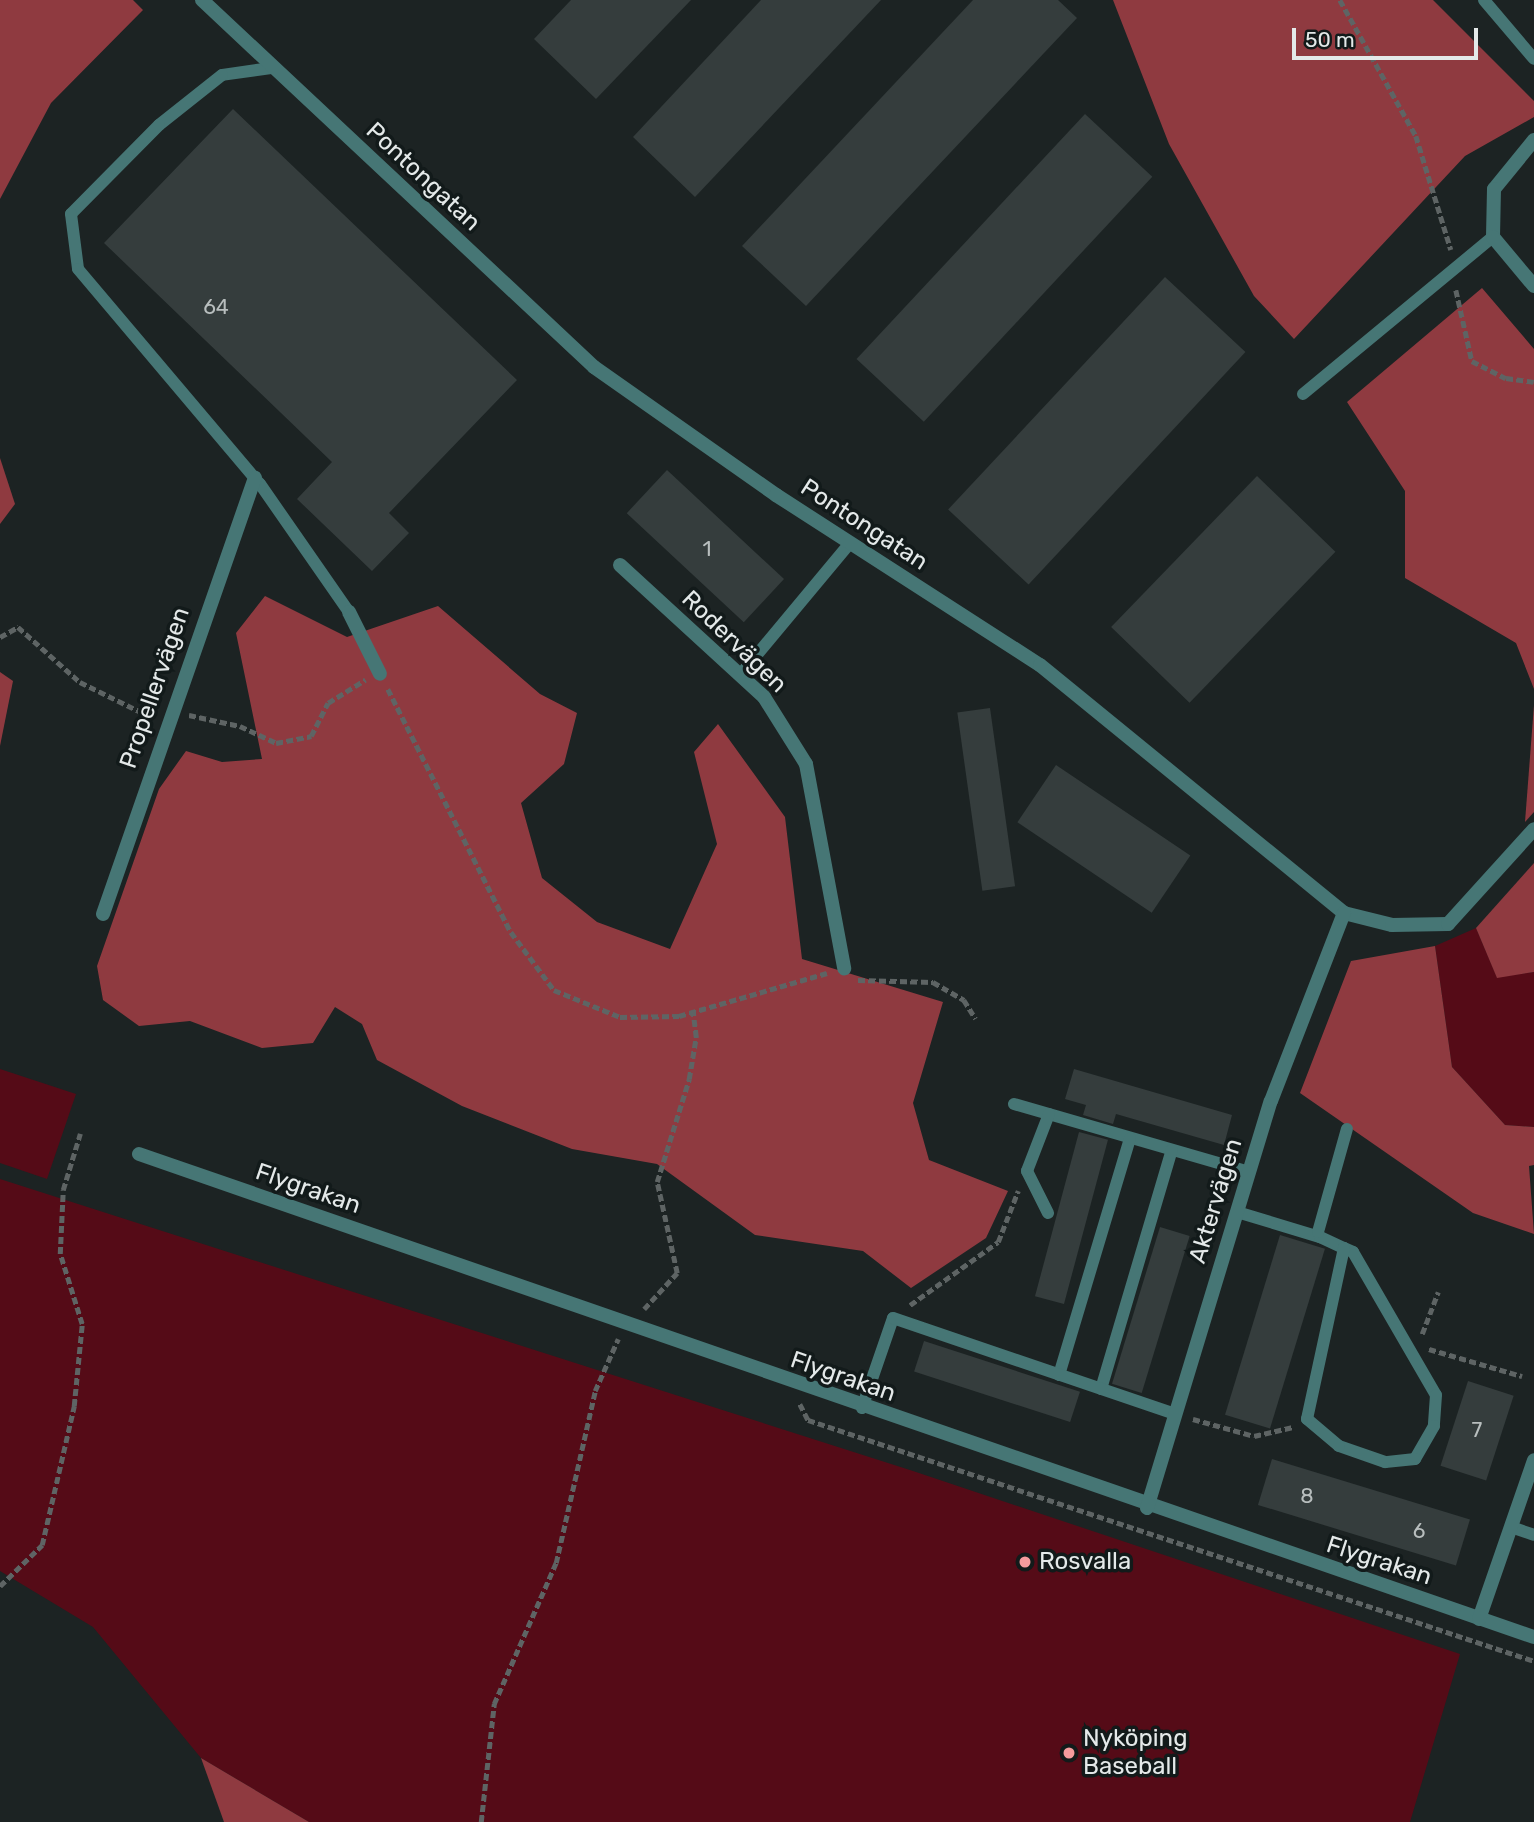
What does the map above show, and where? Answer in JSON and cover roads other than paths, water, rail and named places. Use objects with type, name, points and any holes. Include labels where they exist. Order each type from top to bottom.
[{"type":"street","name":"Pontongatan","points":[[202,0],[271,68],[594,367],[850,543],[1040,665],[1344,913],[1392,926],[1448,924],[1534,829]]},
{"type":"street","points":[[1534,140],[1494,189],[1493,237],[1534,286]]},
{"type":"street","name":"Propellervägen","points":[[103,914],[255,478]]},
{"type":"street","name":"Rodervägen","points":[[620,565],[764,697],[806,764],[844,968]]},
{"type":"street","points":[[349,612],[380,674]]},
{"type":"street","name":"Aktervägen","points":[[1147,1508],[1249,1172],[1344,913]]},
{"type":"street","name":"Flygrakan","points":[[139,1154],[1147,1508],[1534,1637]]},
{"type":"street","points":[[1479,1619],[1534,1460]]},
{"type":"lane","points":[[1484,0],[1534,59]]},
{"type":"lane","points":[[271,68],[222,75],[159,125],[71,214],[78,269],[255,478],[349,612]]},
{"type":"lane","points":[[1303,394],[1453,264],[1493,237]]},
{"type":"lane","points":[[740,675],[850,543]]},
{"type":"lane","points":[[1014,1104],[1249,1172]]},
{"type":"lane","points":[[1048,1213],[1027,1171],[1049,1114]]},
{"type":"lane","points":[[1318,1232],[1347,1129]]},
{"type":"lane","points":[[1059,1375],[1130,1138]]},
{"type":"lane","points":[[1101,1389],[1172,1150]]},
{"type":"lane","points":[[1237,1212],[1344,1248],[1353,1252],[1416,1352],[1436,1395],[1434,1426],[1415,1459],[1385,1462],[1330,1441],[1307,1419],[1344,1248]]},
{"type":"lane","points":[[863,1408],[893,1318],[1175,1414]]},
{"type":"lane","points":[[1511,1527],[1534,1535]]},
{"type":"place","name":"Rosvalla","points":[[1025,1562]]},
{"type":"place","name":"Nyköping Baseball","points":[[1069,1753]]}]
